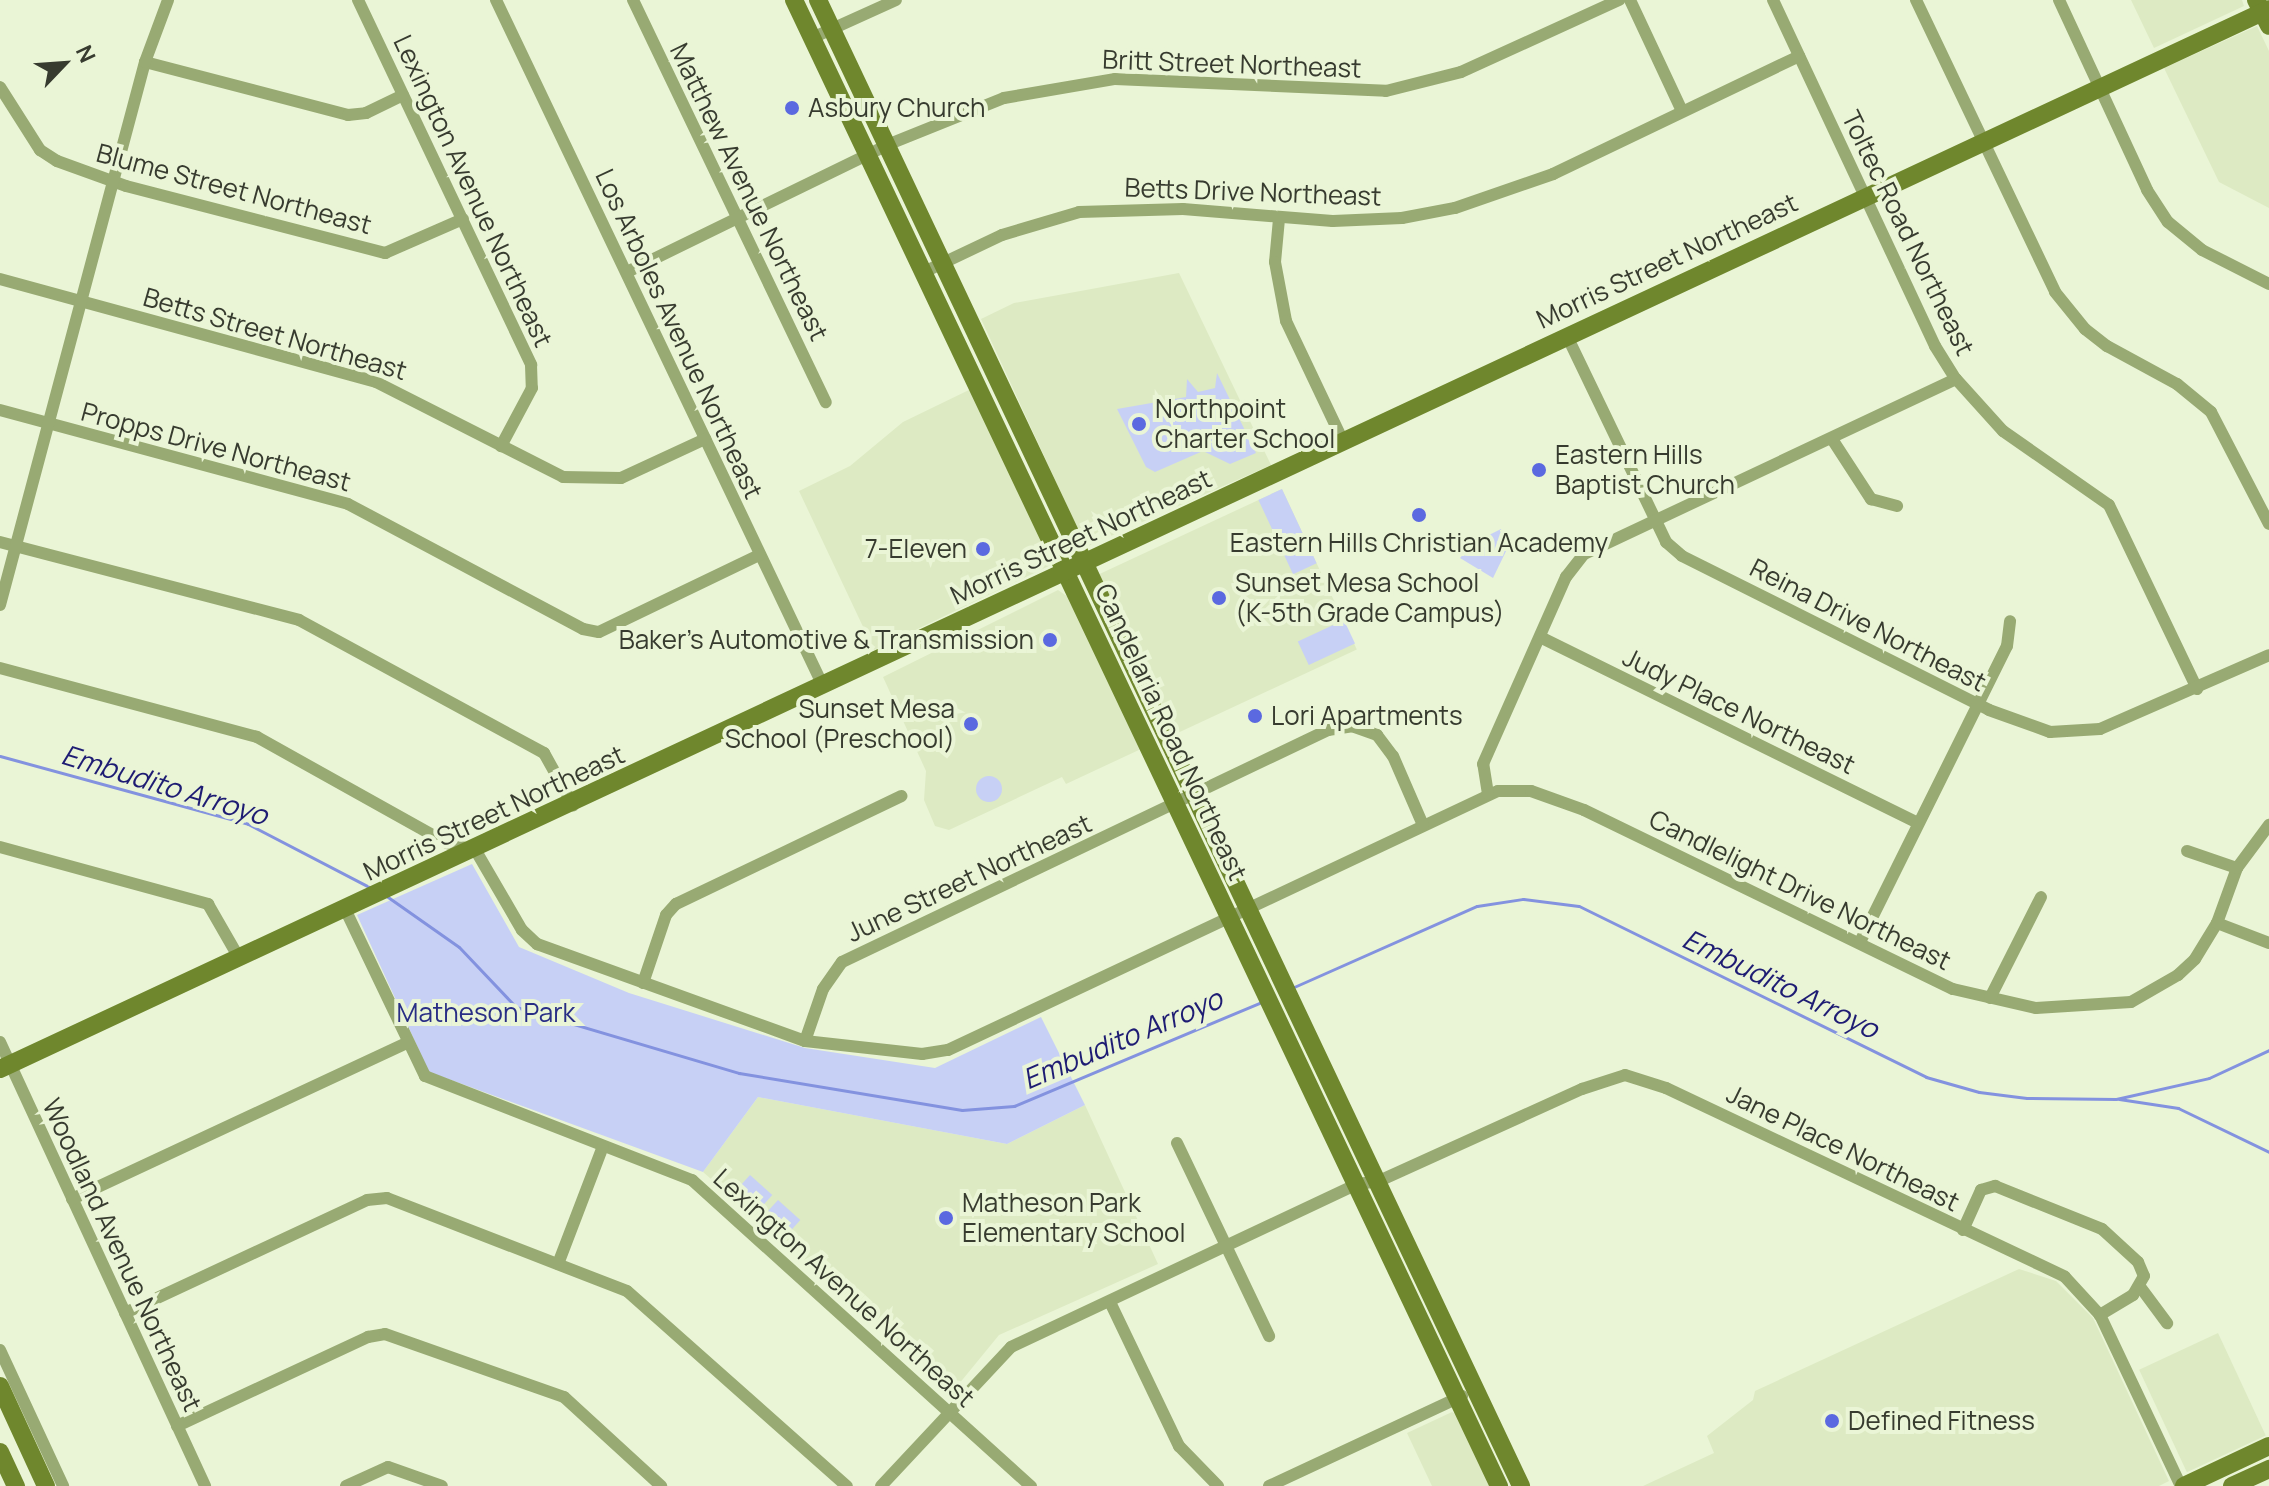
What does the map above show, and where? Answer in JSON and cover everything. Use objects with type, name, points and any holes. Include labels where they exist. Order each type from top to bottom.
[{"type":"main road","name":"Candelaria Road Northeast","points":[[794,0],[1499,1486]]},
{"type":"main road","name":"Candelaria Road Northeast","points":[[818,0],[1521,1486]]},
{"type":"main road","name":"Morris Street Northeast","points":[[5,1066],[476,851],[1567,336],[2264,12]]},
{"type":"main road","points":[[0,1386],[46,1486]]},
{"type":"main road","points":[[2182,1486],[2262,1450]]},
{"type":"main road","points":[[0,1452],[16,1486]]},
{"type":"main road","points":[[2232,1486],[2267,1476]]},
{"type":"street","points":[[0,605],[145,62],[168,0]]},
{"type":"street","name":"Lexington Avenue Northeast","points":[[358,0],[463,219],[533,376],[501,446]]},
{"type":"street","name":"Los Arboles Avenue Northeast","points":[[496,0],[823,686]]},
{"type":"street","name":"Matthew Avenue Northeast","points":[[633,0],[826,402]]},
{"type":"street","points":[[812,38],[896,0]]},
{"type":"street","name":"Britt Street Northeast","points":[[627,272],[869,157],[887,145],[1004,98],[1086,81],[1168,79],[1363,92],[1414,86],[1489,60],[1619,0]]},
{"type":"street","points":[[1630,0],[1682,111]]},
{"type":"street","name":"Toltec Road Northeast","points":[[1773,0],[1927,332],[1956,379],[2003,431],[2109,505],[2197,689]]},
{"type":"street","points":[[1916,0],[2055,292],[2096,337],[2185,390],[2211,412],[2269,524]]},
{"type":"street","points":[[2059,0],[2147,190],[2168,222],[2202,250],[2269,284]]},
{"type":"street","name":"Betts Drive Northeast","points":[[924,272],[1002,235],[1079,212],[1183,209],[1279,219],[1402,218],[1481,201],[1553,174],[1799,56]]},
{"type":"street","points":[[145,62],[348,115],[366,113],[403,95]]},
{"type":"street","name":"Blume Street Northeast","points":[[0,87],[40,150],[112,182],[385,253],[463,219]]},
{"type":"street","points":[[1279,219],[1275,262],[1286,321],[1344,443]]},
{"type":"street","name":"Betts Street Northeast","points":[[0,279],[376,382],[563,477],[595,482],[621,478],[705,439]]},
{"type":"street","name":"Reina Drive Northeast","points":[[1567,336],[1652,521],[1682,556],[1977,705],[2028,727],[2077,732],[2121,723],[2269,655]]},
{"type":"street","points":[[1488,794],[1483,764],[1576,562],[1595,547],[1956,379]]},
{"type":"street","name":"Propps Drive Northeast","points":[[0,410],[348,504],[583,629],[599,632],[759,555]]},
{"type":"street","points":[[1832,439],[1871,499],[1897,506]]},
{"type":"street","points":[[0,542],[299,620],[544,753],[573,805]]},
{"type":"street","points":[[1860,942],[2007,646],[2010,621]]},
{"type":"street","name":"Judy Place Northeast","points":[[1540,637],[1918,823]]},
{"type":"street","points":[[0,668],[257,737],[447,843],[476,851],[522,930],[537,944],[805,1041]]},
{"type":"street","name":"June Street Northeast","points":[[805,1041],[823,989],[842,962],[1328,730],[1352,726],[1377,735],[1387,746],[1423,825]]},
{"type":"street","name":"Candlelight Drive Northeast","points":[[805,1041],[922,1054],[948,1050],[1488,794],[1531,791],[1584,810],[1953,989],[2036,1008],[2131,1002],[2159,989],[2195,959],[2217,923],[2237,868],[2269,825]]},
{"type":"street","points":[[643,983],[666,915],[676,904],[901,796]]},
{"type":"street","points":[[0,847],[208,904],[239,958]]},
{"type":"street","points":[[2187,851],[2237,868]]},
{"type":"street","points":[[1990,998],[2041,897]]},
{"type":"street","name":"Lexington Avenue Northeast","points":[[346,911],[408,1042],[431,1082],[692,1180],[1031,1486]]},
{"type":"street","points":[[2217,923],[2269,943]]},
{"type":"street","name":"Woodland Avenue Northeast","points":[[0,1042],[5,1066],[72,1199],[205,1486]]},
{"type":"street","points":[[72,1199],[408,1042]]},
{"type":"street","name":"Jane Place Northeast","points":[[881,1486],[1011,1347],[1358,1184],[1379,1181],[1582,1089],[1625,1075],[1666,1088],[2065,1277],[2100,1315],[2182,1486]]},
{"type":"street","points":[[1177,1143],[1269,1336]]},
{"type":"street","points":[[558,1264],[603,1146]]},
{"type":"street","points":[[1963,1230],[1981,1190],[2003,1186],[2112,1236],[2138,1262],[2144,1276],[2141,1288],[2100,1315]]},
{"type":"street","points":[[125,1313],[377,1197],[627,1291],[847,1486]]},
{"type":"street","points":[[2141,1288],[2167,1323]]},
{"type":"street","points":[[1110,1302],[1173,1436],[1218,1486]]},
{"type":"street","points":[[177,1426],[368,1337],[402,1337],[564,1397],[661,1486]]},
{"type":"street","points":[[0,1350],[63,1486]]},
{"type":"street","points":[[1269,1486],[1476,1389]]},
{"type":"street","points":[[2262,1450],[2267,1476]]},
{"type":"street","points":[[346,1486],[388,1467],[442,1486]]},
{"type":"shaded area","points":[[2131,0],[2242,0],[2244,6],[2154,48]]},
{"type":"shaded area","points":[[2257,26],[2269,51],[2269,208],[2219,182],[2164,68]]},
{"type":"shaded area","name":"Northpoint Charter School","points":[[1179,273],[1271,465],[1086,547],[981,319],[1014,303]]},
{"type":"shaded area","points":[[971,389],[1053,564],[874,650],[799,491],[850,466],[903,422]]},
{"type":"shaded area","name":"Sunset Mesa School (K-5th Grade Campus)","points":[[1282,489],[1357,649],[1170,736],[1095,576]]},
{"type":"shaded area","points":[[1058,590],[1068,597],[1141,749],[1066,784],[1062,777],[949,830],[935,826],[924,800],[926,771],[883,677]]},
{"type":"shaded area","name":"Matheson Park Elementary School","points":[[758,1097],[1007,1144],[1085,1105],[1158,1264],[999,1335],[954,1390],[703,1172]]},
{"type":"shaded area","points":[[2019,1269],[2056,1281],[2093,1318],[2169,1481],[2159,1486],[1643,1486],[1714,1453],[1707,1436],[1753,1400],[1755,1391]]},
{"type":"shaded area","points":[[2218,1333],[2266,1435],[2187,1472],[2139,1370]]},
{"type":"shaded area","points":[[1452,1412],[1456,1414],[1490,1486],[1432,1486],[1407,1433]]},
{"type":"green space","points":[[1217,373],[1256,453],[1230,464],[1203,451],[1155,472],[1146,467],[1117,409],[1186,397],[1187,379],[1198,392],[1215,388]]},
{"type":"green space","points":[[1282,489],[1317,563],[1293,574],[1258,500]]},
{"type":"green space","points":[[1501,529],[1510,543],[1493,578],[1460,558],[1473,543]]},
{"type":"green space","points":[[1344,620],[1355,644],[1309,665],[1298,642]]},
{"type":"green space","points":[[989,776],[998,780],[1002,789],[998,798],[989,802],[980,798],[976,789],[980,780]]},
{"type":"green space","name":"Matheson Park","points":[[472,864],[519,947],[629,993],[805,1048],[935,1068],[1041,1017],[1085,1105],[1007,1144],[758,1097],[703,1172],[429,1072],[357,915]]},
{"type":"green space","points":[[750,1175],[772,1195],[758,1211],[736,1191]]},
{"type":"green space","points":[[778,1200],[800,1220],[786,1236],[764,1216]]},
{"type":"waterway","name":"Embudito Arroyo","points":[[0,756],[248,824],[371,888]]},
{"type":"waterway","name":"Embudito Arroyo","points":[[385,895],[459,947],[516,1007],[739,1073],[962,1110],[1014,1106],[1262,1002]]},
{"type":"waterway","name":"Embudito Arroyo","points":[[1294,987],[1477,906],[1523,899],[1579,906],[1926,1077],[1979,1092],[2027,1098],[2116,1099],[2209,1078],[2269,1050]]},
{"type":"waterway","points":[[2119,1099],[2178,1108],[2269,1152]]},
{"type":"place","name":"Asbury Church","points":[[792,108]]},
{"type":"place","name":"Northpoint Charter School","points":[[1139,424]]},
{"type":"place","name":"Eastern Hills Baptist Church","points":[[1539,470]]},
{"type":"place","name":"Eastern Hills Christian Academy","points":[[1419,515]]},
{"type":"place","name":"7-Eleven","points":[[983,549]]},
{"type":"place","name":"Sunset Mesa School (K-5th Grade Campus)","points":[[1219,598]]},
{"type":"place","name":"Baker's Automotive & Transmission","points":[[1050,640]]},
{"type":"place","name":"Lori Apartments","points":[[1255,716]]},
{"type":"place","name":"Sunset Mesa School (Preschool)","points":[[971,724]]},
{"type":"place","name":"Matheson Park Elementary School","points":[[946,1218]]},
{"type":"place","name":"Defined Fitness","points":[[1832,1421]]}]
